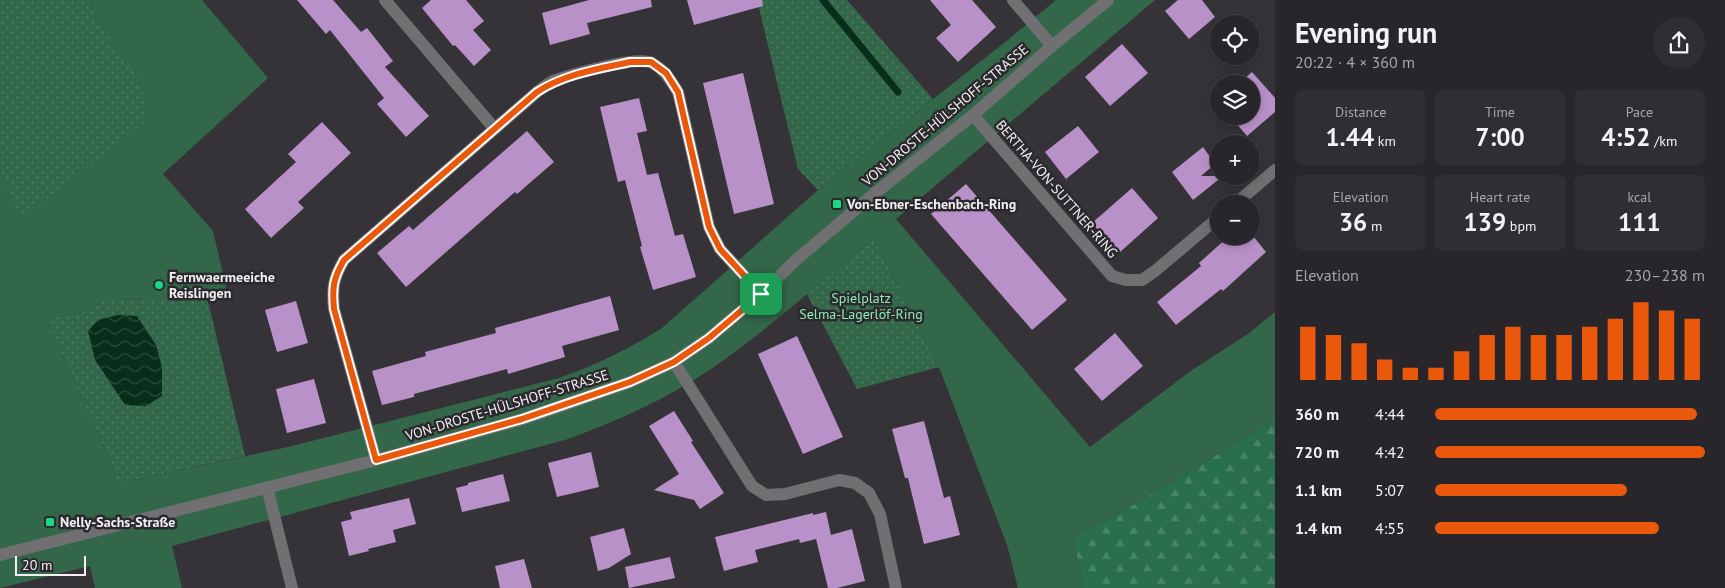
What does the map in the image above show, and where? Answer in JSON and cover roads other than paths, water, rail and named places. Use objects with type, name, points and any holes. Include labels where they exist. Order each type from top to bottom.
[{"type":"street","points":[[385,0],[494,128]]},
{"type":"street","points":[[1013,0],[1052,46]]},
{"type":"street","name":"VON-DROSTE-HÜLSHOFF-STRASSE","points":[[0,554],[376,460],[522,419],[630,382],[674,362],[709,338],[761,294],[797,259],[840,222],[972,115],[1108,0]]},
{"type":"street","points":[[376,460],[334,309],[332,288],[336,273],[344,260],[494,128],[551,82],[630,62],[651,62],[666,73],[678,92],[709,227],[720,249],[761,294]]},
{"type":"street","name":"BERTHA-VON-SUTTNER-RING","points":[[972,115],[1112,276],[1126,280],[1142,280],[1155,272],[1210,225]]},
{"type":"street","points":[[1246,195],[1275,170]]},
{"type":"street","points":[[674,362],[752,486],[766,495],[785,494],[839,480],[855,483],[869,493],[880,514],[896,588]]},
{"type":"street","points":[[266,487],[292,588]]},
{"type":"water","points":[[118,315],[137,316],[156,345],[162,367],[162,396],[146,406],[125,405],[95,360],[88,331],[98,320]]},
{"type":"waterway","points":[[823,0],[898,92]]},
{"type":"place","name":"Von-Ebner-Eschenbach-Ring","points":[[837,204]]},
{"type":"place","name":"Fernwaermeeiche Reislingen","points":[[159,285]]},
{"type":"place","name":"Nelly-Sachs-Straße","points":[[50,522]]},
{"type":"park label","name":"Spielplatz Selma-Lagerlöf-Ring","points":[[861,306]]}]
